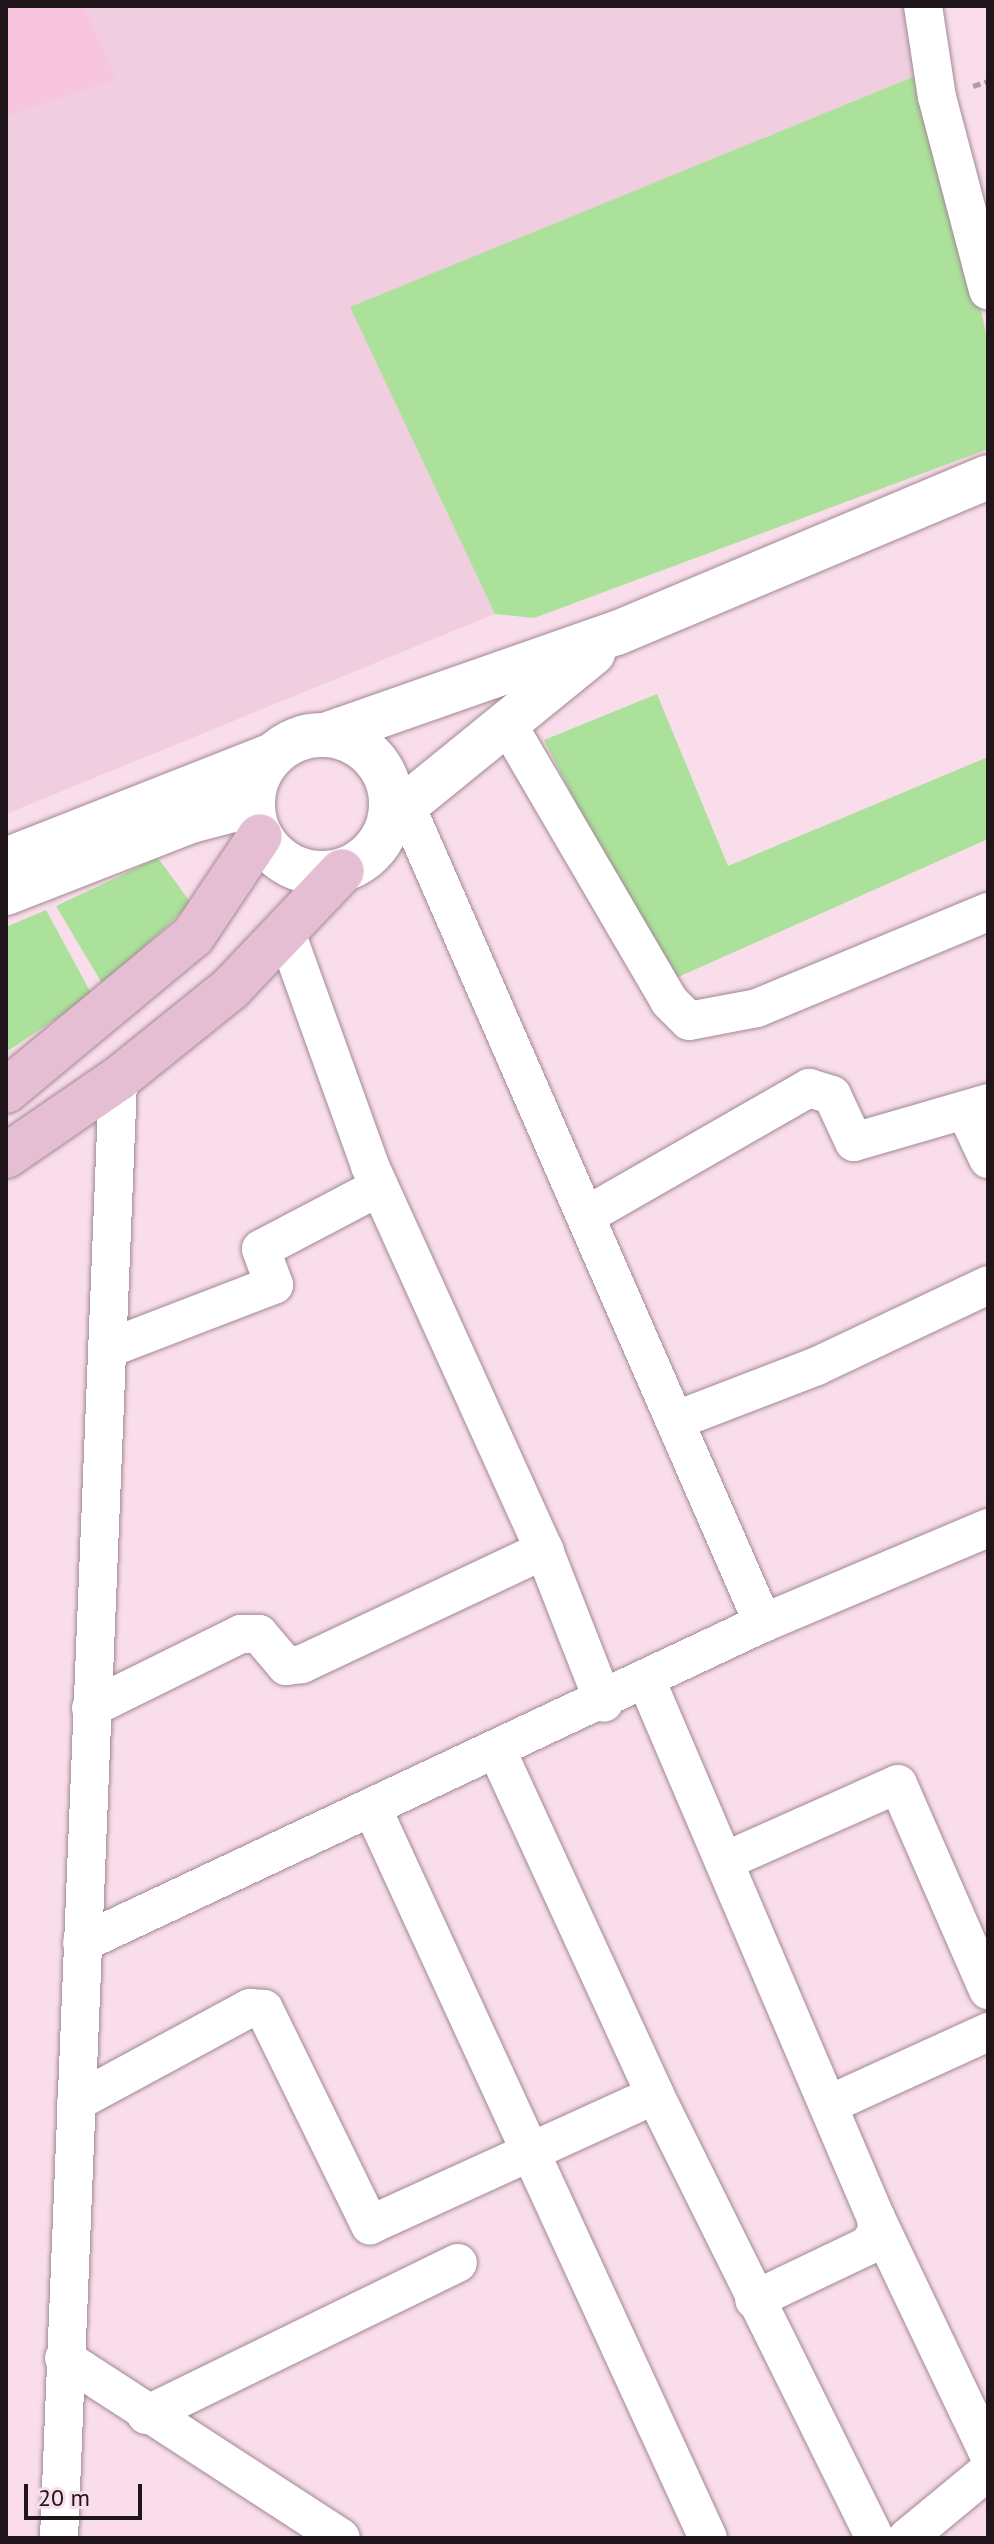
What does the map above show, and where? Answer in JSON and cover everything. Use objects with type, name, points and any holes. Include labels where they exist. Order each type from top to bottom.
[{"type":"main road","points":[[6,860],[272,755],[288,743],[328,734],[617,633],[988,477]]},
{"type":"main road","points":[[6,1156],[118,1079],[287,935],[342,871],[364,859],[398,812],[617,633]]},
{"type":"main road","points":[[328,734],[350,740],[384,772],[398,812]]},
{"type":"main road","points":[[6,1091],[193,936],[256,821],[272,755]]},
{"type":"main road","points":[[6,893],[191,821],[256,821]]},
{"type":"main road","points":[[256,821],[295,868],[342,871]]},
{"type":"street","points":[[923,6],[937,97],[988,290]]},
{"type":"street","points":[[508,725],[669,1001],[689,1021],[757,1008],[988,912]]},
{"type":"street","points":[[398,812],[589,1214],[763,1623]]},
{"type":"street","points":[[287,935],[379,1187],[544,1550],[604,1703]]},
{"type":"street","points":[[59,2538],[118,1079]]},
{"type":"street","points":[[589,1214],[809,1088],[832,1095],[854,1142],[977,1108],[988,1159]]},
{"type":"street","points":[[107,1349],[274,1285],[261,1249],[379,1187]]},
{"type":"street","points":[[677,1420],[817,1366],[988,1285]]},
{"type":"street","points":[[82,1943],[498,1753],[763,1623],[988,1528]]},
{"type":"street","points":[[91,1708],[241,1634],[259,1634],[286,1666],[302,1664],[544,1550]]},
{"type":"street","points":[[647,1682],[830,2104],[876,2218],[988,2453]]},
{"type":"street","points":[[498,1753],[655,2095],[754,2300],[875,2538]]},
{"type":"street","points":[[725,1861],[898,1784],[988,1990]]},
{"type":"street","points":[[373,1810],[708,2538]]},
{"type":"street","points":[[76,2102],[250,2008],[264,2009],[370,2225],[655,2095]]},
{"type":"street","points":[[830,2104],[988,2032]]},
{"type":"street","points":[[754,2300],[867,2246],[877,2233],[876,2218]]},
{"type":"street","points":[[146,2415],[458,2263]]},
{"type":"street","points":[[64,2358],[146,2415],[341,2538]]},
{"type":"street","points":[[907,2538],[988,2471]]},
{"type":"shaded area","points":[[6,6],[916,6],[930,70],[351,307],[495,614],[6,814]]},
{"type":"shaded area","points":[[6,6],[84,6],[116,79],[6,116]]},
{"type":"building","points":[[930,70],[988,343],[988,449],[534,618],[495,614],[350,307]]},
{"type":"building","points":[[657,694],[728,866],[988,757],[988,839],[667,982],[544,740]]},
{"type":"building","points":[[158,858],[191,903],[103,985],[56,906]]},
{"type":"building","points":[[46,910],[92,995],[6,1052],[6,927]]}]
